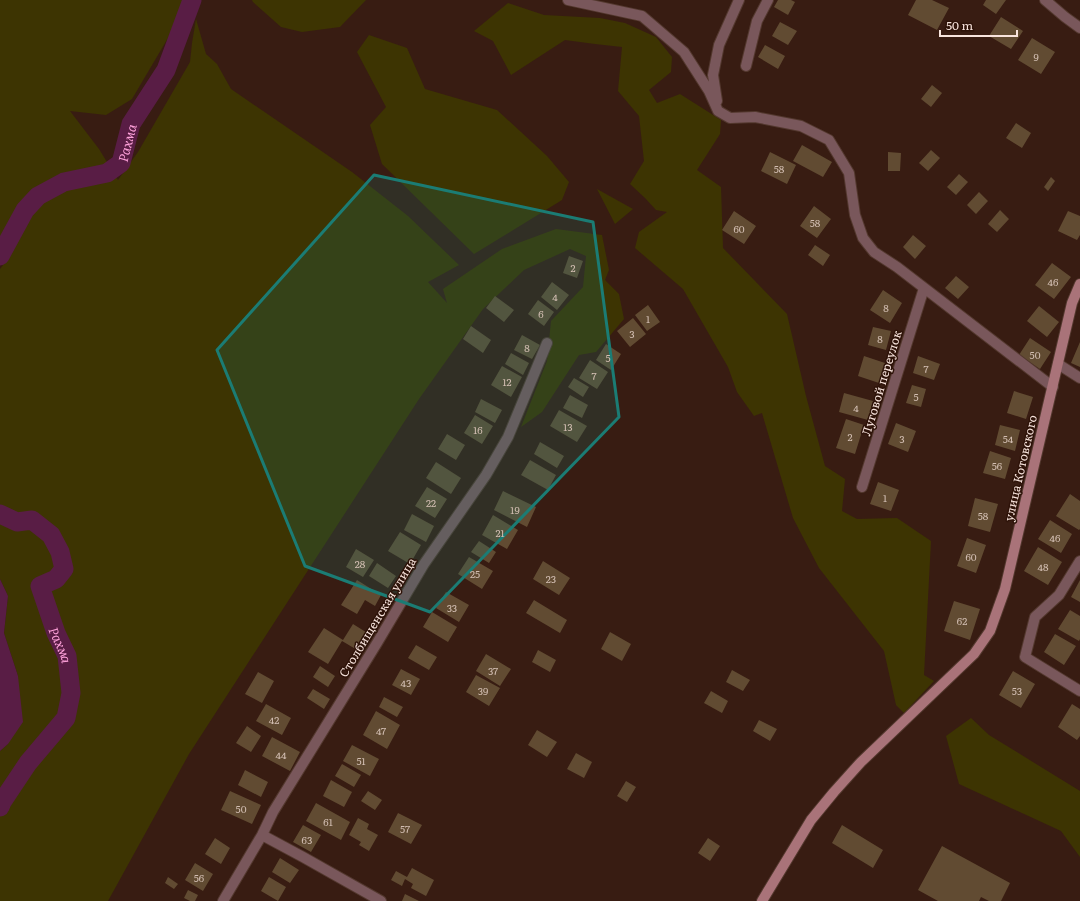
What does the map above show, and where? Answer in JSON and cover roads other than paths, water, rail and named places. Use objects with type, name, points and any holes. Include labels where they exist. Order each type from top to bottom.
[{"type":"street","points":[[568,0],[642,16],[684,52],[709,91],[718,111],[730,118],[755,118],[801,126],[829,140],[849,173],[855,215],[863,238],[874,252],[924,288],[1053,387]]},
{"type":"street","points":[[718,111],[713,75],[719,44],[739,0]]},
{"type":"street","points":[[746,66],[758,21],[768,0]]},
{"type":"street","points":[[1044,0],[1080,28]]},
{"type":"street","name":"улица Котовского","points":[[762,901],[811,820],[834,792],[861,762],[974,654],[990,631],[1005,589],[1072,304],[1080,284]]},
{"type":"street","name":"Луговой переулок","points":[[862,487],[924,288]]},
{"type":"street","name":"Столбищенская улица","points":[[223,901],[262,835],[273,812],[377,644],[424,564],[486,474],[508,437],[547,344]]},
{"type":"street","points":[[1058,364],[1080,378]]},
{"type":"street","points":[[1080,561],[1060,595],[1035,617],[1025,657],[1080,691]]},
{"type":"street","points":[[262,835],[381,901]]},
{"type":"waterway","name":"Рахма","points":[[0,256],[25,210],[38,196],[64,182],[107,173],[121,163],[131,124],[166,70],[192,0]]},
{"type":"waterway","name":"Рахма","points":[[0,514],[17,522],[32,520],[51,535],[60,552],[64,569],[56,579],[40,586],[56,633],[67,656],[71,693],[66,718],[28,763],[0,807]]}]
